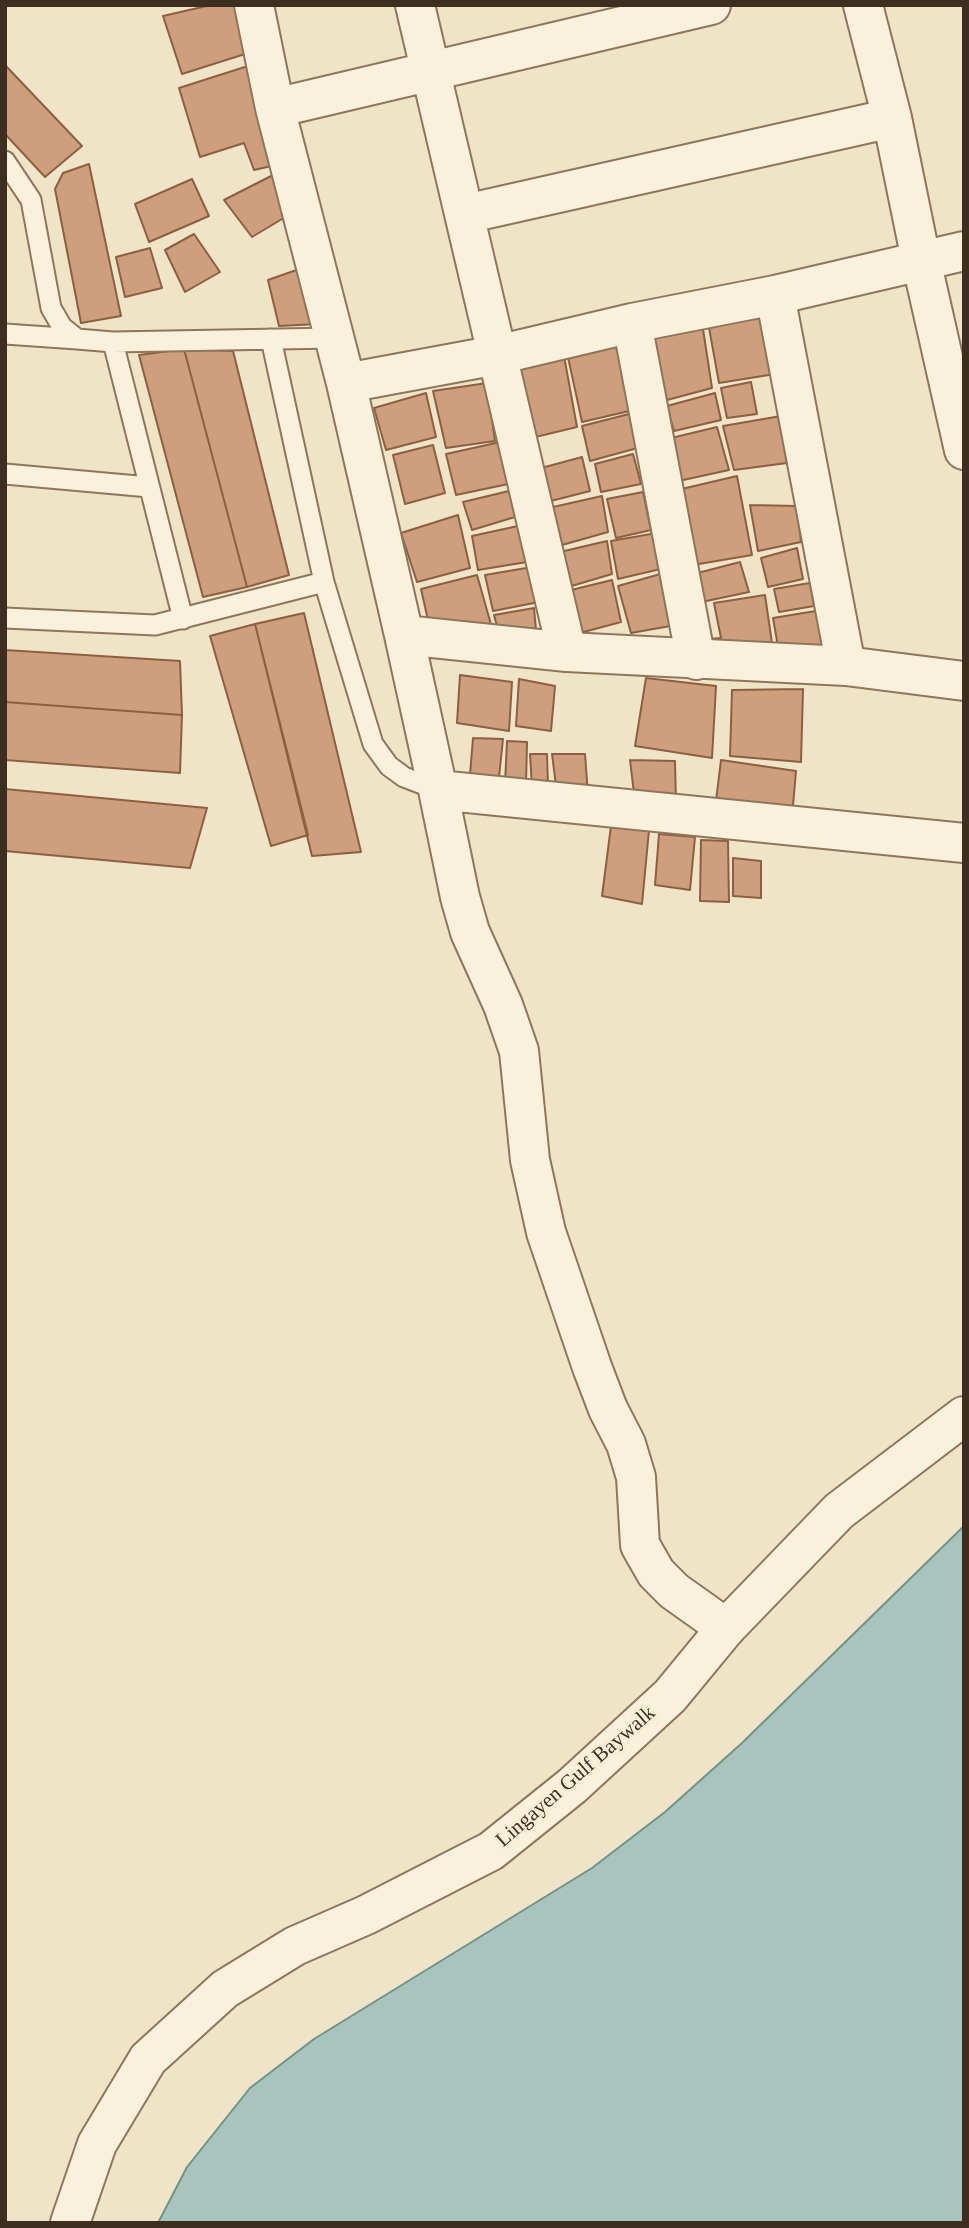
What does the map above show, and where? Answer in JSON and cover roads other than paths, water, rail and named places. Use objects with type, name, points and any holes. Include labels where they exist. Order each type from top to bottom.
[{"type":"street","points":[[254,5],[275,108],[346,383],[460,897],[470,932],[503,1005],[519,1051],[530,1160],[546,1232],[592,1367],[608,1409],[626,1444],[636,1477],[640,1545],[656,1573],[674,1591],[726,1628]]},
{"type":"street","points":[[415,5],[567,652]]},
{"type":"street","points":[[275,108],[711,5]]},
{"type":"street","points":[[863,5],[892,118],[964,450]]},
{"type":"street","points":[[465,215],[892,118]]},
{"type":"street","points":[[346,383],[497,355],[964,251]]},
{"type":"street","points":[[775,295],[846,666]]},
{"type":"street","points":[[632,323],[696,660]]},
{"type":"street","points":[[404,635],[567,652],[846,666],[964,681]]},
{"type":"street","points":[[438,790],[964,844]]},
{"type":"street","name":"Lingayen Gulf Baywalk","points":[[70,2223],[97,2144],[148,2059],[225,1989],[295,1946],[366,1915],[491,1851],[572,1786],[670,1696],[726,1628],[839,1511],[964,1416]]},
{"type":"lane","points":[[5,161],[31,200],[51,308],[62,327],[77,338]]},
{"type":"lane","points":[[5,334],[113,342],[334,338]]},
{"type":"lane","points":[[271,339],[324,582],[373,744],[389,766],[404,777],[438,790]]},
{"type":"lane","points":[[113,342],[183,619]]},
{"type":"lane","points":[[5,474],[149,487]]},
{"type":"lane","points":[[5,618],[155,625],[324,582]]},
{"type":"water","points":[[964,1526],[964,2223],[158,2223],[187,2167],[250,2088],[314,2039],[592,1868],[665,1812],[742,1743]]}]
